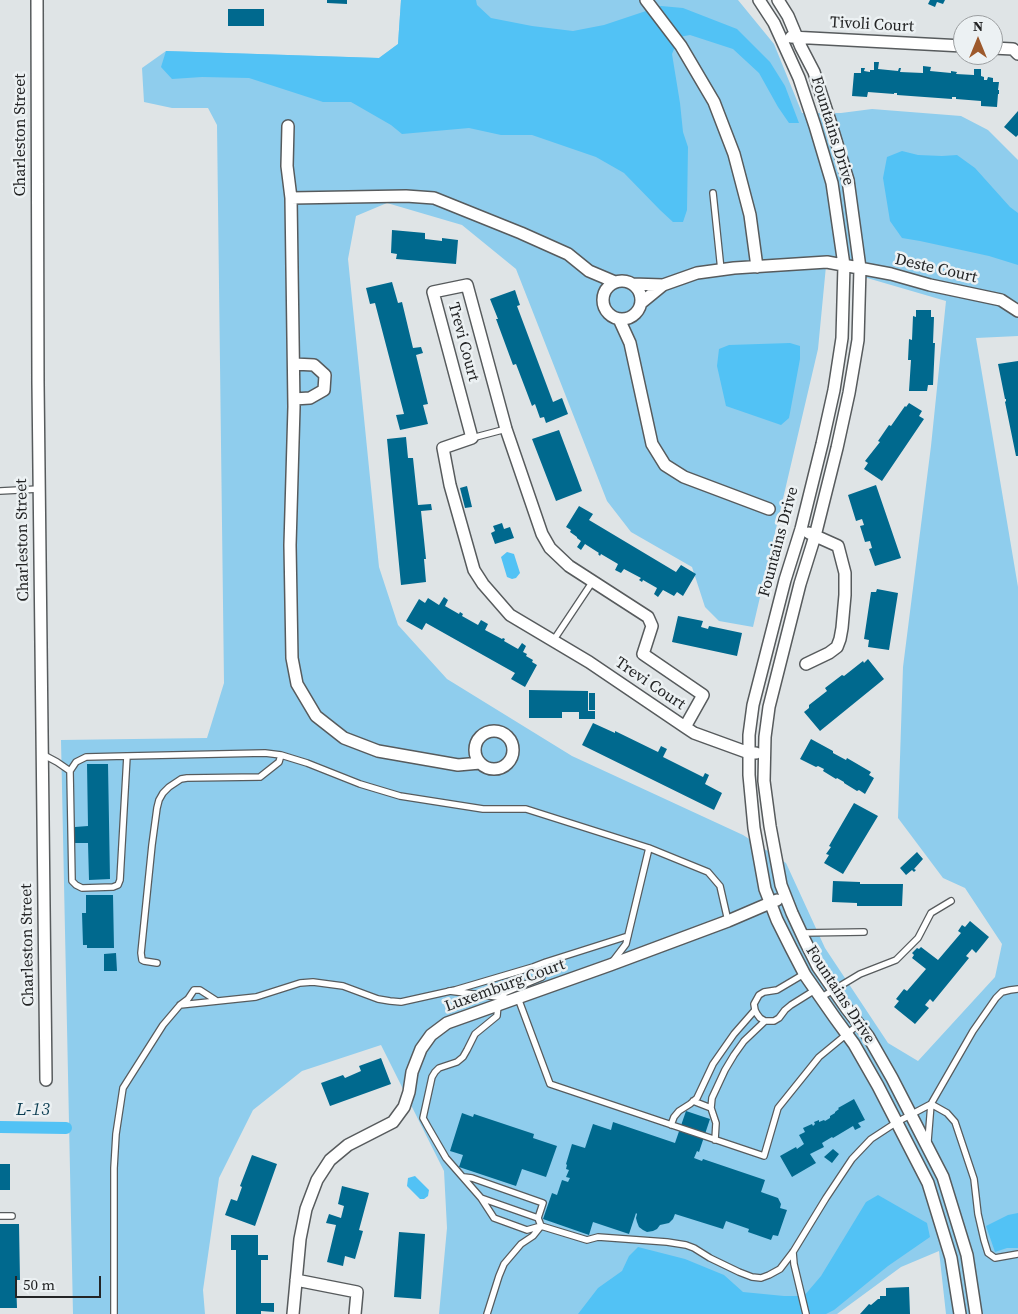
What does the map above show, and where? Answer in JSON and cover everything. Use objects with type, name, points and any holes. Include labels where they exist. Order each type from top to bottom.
[{"type":"street","name":"Charleston Street","points":[[37,0],[39,489],[46,1080]]},
{"type":"street","points":[[646,0],[681,46],[714,102],[734,154],[748,206],[757,267]]},
{"type":"street","name":"Fountains Drive","points":[[759,0],[774,23],[799,78],[832,183],[844,265],[842,338],[828,417],[753,705],[749,736],[749,775],[754,828],[765,889],[790,948],[804,974],[854,1044],[874,1078],[928,1183],[952,1258],[960,1314]]},
{"type":"street","name":"Fountains Drive","points":[[778,0],[788,16],[814,72],[848,180],[860,268],[858,340],[838,448],[815,536],[800,584],[769,707],[765,737],[764,781],[770,826],[781,885],[801,933],[818,967],[868,1036],[943,1177],[967,1255],[976,1314]]},
{"type":"street","name":"Tivoli Court","points":[[779,36],[953,45]]},
{"type":"street","points":[[1003,48],[1016,49]]},
{"type":"street","points":[[288,126],[287,166],[290,198],[294,364],[290,545],[292,658],[297,684],[316,716],[344,738],[378,751],[458,765],[480,763]]},
{"type":"street","points":[[290,198],[406,196],[434,198],[568,254],[589,271],[614,282]]},
{"type":"street","name":"Deste Court","points":[[662,285],[697,273],[827,262],[1001,300],[1018,311]]},
{"type":"street","points":[[589,271],[602,297]]},
{"type":"street","points":[[632,284],[638,290],[640,296],[639,308],[632,316],[625,319],[619,319],[608,314],[602,303],[602,297],[614,282],[662,285]]},
{"type":"street","name":"Trevi Court","points":[[684,727],[703,695],[643,654],[652,626],[648,616],[569,566],[550,548],[542,534],[506,429],[467,285],[433,292],[472,438],[443,448],[450,485],[474,570],[483,584],[510,615],[589,662],[684,727],[694,733],[749,753],[765,753]]},
{"type":"street","points":[[641,302],[662,285]]},
{"type":"street","points":[[630,343],[632,316]]},
{"type":"street","points":[[619,319],[630,343],[652,444],[665,465],[684,477],[769,509]]},
{"type":"street","points":[[294,364],[314,365],[325,375],[324,390],[310,398],[294,399]]},
{"type":"street","points":[[800,529],[838,546],[845,572],[845,595],[840,640],[837,647],[829,653],[806,664]]},
{"type":"street","name":"Luxemburg Court","points":[[293,1314],[300,1238],[306,1209],[317,1180],[330,1160],[348,1145],[393,1122],[404,1107],[415,1064],[421,1049],[431,1035],[447,1023],[499,1002],[518,998],[610,965],[728,921],[785,897]]},
{"type":"street","points":[[874,1078],[887,1069]]},
{"type":"street","points":[[296,1280],[357,1292],[355,1314]]},
{"type":"lane","points":[[713,193],[722,270]]},
{"type":"lane","points":[[472,438],[506,429]]},
{"type":"lane","points":[[0,491],[39,489]]},
{"type":"lane","points":[[553,641],[592,581]]},
{"type":"lane","points":[[127,756],[120,880],[118,885],[113,888],[82,888],[72,881],[70,771],[76,762],[86,757],[127,756],[230,755],[266,753],[281,755],[307,763],[360,784],[400,796],[483,809],[526,809],[649,848],[708,872],[720,886],[728,921]]},
{"type":"lane","points":[[42,754],[70,771]]},
{"type":"lane","points":[[157,963],[142,960],[140,954],[157,808],[163,793],[187,778],[260,777],[279,762],[281,755]]},
{"type":"lane","points":[[610,965],[626,944],[649,848]]},
{"type":"lane","points":[[755,1010],[760,1018],[765,1021],[774,1021],[791,1004],[834,990],[860,974],[896,960],[918,938],[931,913],[951,901]]},
{"type":"lane","points":[[801,933],[864,932]]},
{"type":"lane","points":[[180,1006],[256,997],[300,983],[313,982],[343,986],[390,1002],[401,1002],[533,967],[628,936]]},
{"type":"lane","points":[[546,962],[542,977],[504,993],[499,1002],[497,1016],[475,1034],[463,1057],[457,1062],[439,1068],[435,1072],[423,1118],[446,1158],[481,1198],[494,1218],[526,1230],[541,1226],[587,1240],[598,1237],[686,1245],[752,1277],[761,1278],[769,1276],[780,1269],[793,1252],[852,1159],[871,1138],[910,1114],[931,1104]]},
{"type":"lane","points":[[671,1125],[679,1111],[694,1101],[713,1064],[734,1034],[755,1010],[756,999],[759,995],[764,992],[777,990],[804,974]]},
{"type":"lane","points":[[114,1314],[114,1168],[116,1134],[123,1088],[162,1025],[196,989],[217,1001]]},
{"type":"lane","points":[[927,1147],[931,1104],[973,1031],[1002,992],[1018,989]]},
{"type":"lane","points":[[448,991],[499,1002]]},
{"type":"lane","points":[[518,998],[550,1084],[764,1156],[778,1108],[819,1056],[859,1024]]},
{"type":"lane","points":[[715,1140],[716,1123],[712,1108],[712,1098],[734,1055],[744,1041],[765,1021]]},
{"type":"lane","points":[[694,1101],[712,1108]]},
{"type":"lane","points":[[931,1104],[947,1113],[955,1122],[974,1179],[978,1214],[988,1253],[995,1258],[1018,1254]]},
{"type":"lane","points":[[464,1177],[472,1178],[543,1203],[538,1218],[541,1226]]},
{"type":"lane","points":[[481,1198],[538,1218]]},
{"type":"lane","points":[[0,1216],[12,1216]]},
{"type":"lane","points":[[487,1314],[504,1264],[521,1244],[533,1236],[541,1226]]},
{"type":"lane","points":[[793,1252],[806,1314]]},
{"type":"shaded area","points":[[401,0],[738,0],[774,44],[802,113],[841,113],[872,109],[961,116],[988,130],[1018,160],[1018,336],[976,338],[1018,587],[1018,1314],[946,1314],[939,1251],[901,1267],[837,1314],[439,1314],[447,1228],[444,1171],[381,1045],[302,1071],[253,1110],[219,1178],[203,1290],[205,1314],[73,1314],[61,740],[207,738],[224,683],[217,125],[208,108],[172,108],[144,102],[142,68],[166,51],[379,58],[398,44]],"holes":[[[387,203],[462,225],[516,269],[607,501],[631,532],[692,567],[705,607],[719,621],[753,627],[818,349],[826,266],[946,301],[931,446],[903,667],[898,818],[943,878],[965,888],[1002,944],[995,977],[918,1061],[888,1043],[825,948],[786,863],[743,835],[572,756],[447,679],[398,625],[379,567],[348,259],[356,216]]]},
{"type":"shaded area","points":[[401,0],[476,0],[477,5],[491,18],[573,31],[604,25],[661,6],[683,8],[737,29],[770,62],[785,86],[799,123],[789,123],[759,73],[733,49],[690,35],[679,37],[672,54],[683,132],[688,147],[687,210],[683,222],[673,222],[624,173],[596,157],[532,135],[501,135],[469,128],[402,134],[391,125],[351,102],[323,102],[249,78],[202,77],[172,79],[161,67],[166,51],[379,58],[398,44]]},
{"type":"shaded area","points":[[902,151],[918,155],[957,155],[975,168],[1010,207],[1018,213],[1018,265],[989,256],[902,238],[890,221],[883,178],[887,157]]},
{"type":"shaded area","points":[[790,343],[800,346],[800,359],[789,418],[781,425],[726,406],[717,366],[719,349],[729,345]]},
{"type":"shaded area","points":[[507,552],[514,554],[520,573],[516,578],[507,577],[501,557]]},
{"type":"shaded area","points":[[415,1176],[429,1190],[428,1196],[424,1199],[420,1199],[407,1186],[408,1178]]},
{"type":"shaded area","points":[[878,1195],[927,1223],[930,1237],[888,1266],[834,1310],[826,1314],[578,1314],[598,1288],[622,1271],[629,1256],[638,1247],[685,1259],[724,1275],[743,1292],[804,1296],[821,1276],[866,1202]]},
{"type":"shaded area","points":[[1018,1213],[1018,1248],[1007,1248],[995,1252],[986,1226],[1008,1215]]},
{"type":"building","points":[[327,0],[347,0],[347,4],[327,3]]},
{"type":"building","points":[[930,0],[945,0],[943,4],[937,2],[935,7],[928,4]]},
{"type":"building","points":[[228,9],[264,9],[264,26],[228,26]]},
{"type":"building","points":[[874,62],[879,62],[878,69],[898,71],[901,68],[900,72],[923,73],[923,66],[931,67],[930,71],[951,73],[951,71],[957,72],[956,74],[974,75],[974,69],[981,69],[981,76],[984,77],[984,80],[987,80],[988,77],[993,78],[993,82],[999,82],[997,107],[981,106],[981,101],[956,99],[956,97],[952,97],[952,99],[868,92],[867,97],[852,96],[854,73],[861,73],[861,68],[865,68],[864,71],[870,72],[870,70],[874,70]]},
{"type":"building","points":[[1018,111],[1018,135],[1016,137],[1004,127]]},
{"type":"building","points":[[392,230],[425,233],[425,239],[442,241],[442,238],[458,240],[456,264],[396,259],[397,254],[391,253]]},
{"type":"building","points":[[392,282],[398,303],[402,302],[413,348],[421,347],[423,353],[416,355],[428,404],[423,405],[428,424],[400,430],[396,415],[404,414],[375,303],[370,304],[366,288]]},
{"type":"building","points":[[515,290],[520,305],[517,306],[553,402],[562,398],[568,414],[546,423],[544,417],[540,418],[535,404],[532,406],[516,364],[513,365],[490,299]]},
{"type":"building","points":[[916,310],[931,310],[931,317],[934,317],[933,385],[928,385],[927,391],[909,391],[911,360],[908,360],[909,339],[912,340],[913,316],[916,317]]},
{"type":"building","points":[[1018,361],[1018,456],[1016,456],[998,364]]},
{"type":"building","points":[[909,403],[922,411],[919,416],[924,419],[882,481],[864,469],[868,463],[865,461],[880,442],[878,441],[889,425],[891,426]]},
{"type":"building","points":[[559,430],[582,491],[556,501],[532,439]]},
{"type":"building","points":[[406,437],[408,458],[413,458],[418,505],[431,504],[432,510],[421,511],[426,559],[424,559],[426,582],[401,585],[387,439]]},
{"type":"building","points":[[876,485],[901,558],[875,566],[869,549],[872,548],[870,541],[865,542],[860,526],[864,525],[862,519],[856,521],[848,495]]},
{"type":"building","points":[[467,486],[472,507],[465,508],[460,488]]},
{"type":"building","points":[[579,506],[593,514],[589,520],[676,572],[681,565],[696,574],[683,596],[677,592],[674,596],[663,590],[658,597],[654,594],[657,588],[643,580],[642,582],[639,580],[641,578],[624,569],[621,573],[615,570],[618,564],[601,554],[600,556],[599,553],[585,544],[581,550],[577,547],[581,541],[566,527]]},
{"type":"building","points":[[502,523],[504,529],[510,527],[514,538],[495,544],[491,533],[495,531],[493,526]]},
{"type":"building","points":[[877,589],[898,593],[889,650],[868,647],[869,640],[864,639],[871,592],[876,592]]},
{"type":"building","points":[[444,597],[448,600],[445,606],[459,614],[460,612],[463,614],[462,616],[478,625],[481,620],[488,624],[485,630],[505,639],[504,641],[518,649],[522,643],[526,646],[523,652],[537,665],[525,687],[511,679],[515,673],[426,623],[422,630],[406,621],[419,599],[425,603],[428,598],[439,605]]},
{"type":"building","points":[[678,616],[703,621],[701,627],[708,629],[709,626],[742,633],[737,656],[672,642]]},
{"type":"building","points":[[868,659],[884,679],[820,731],[804,712],[809,708],[809,705],[827,691],[825,688]]},
{"type":"building","points":[[529,690],[588,691],[588,711],[595,711],[595,719],[579,719],[579,712],[562,712],[562,718],[529,718]]},
{"type":"building","points":[[589,693],[595,693],[595,710],[589,710]]},
{"type":"building","points":[[593,723],[615,733],[615,731],[658,752],[661,746],[667,749],[663,757],[703,777],[705,773],[709,775],[705,784],[722,793],[714,810],[582,745]]},
{"type":"building","points":[[811,739],[833,751],[833,753],[846,760],[847,758],[871,772],[869,775],[874,778],[865,794],[836,779],[823,771],[824,769],[800,759]]},
{"type":"building","points":[[87,764],[108,764],[110,879],[89,880],[88,843],[75,843],[75,827],[88,826]]},
{"type":"building","points":[[854,803],[878,816],[843,874],[824,863],[829,855],[826,854],[831,847],[829,846]]},
{"type":"building","points":[[917,852],[923,859],[914,869],[916,870],[914,872],[912,870],[906,875],[900,868]]},
{"type":"building","points":[[833,881],[860,882],[860,884],[903,884],[902,906],[857,906],[857,903],[832,902]]},
{"type":"building","points":[[86,895],[113,895],[114,948],[87,948],[87,945],[83,945],[82,913],[86,913]]},
{"type":"building","points":[[970,921],[989,937],[976,953],[972,949],[966,956],[969,958],[933,1002],[930,999],[925,1005],[929,1008],[915,1024],[894,1007],[899,1001],[896,999],[904,989],[907,991],[926,969],[912,958],[914,955],[912,953],[921,947],[938,960],[961,933],[958,931],[962,925],[965,927]]},
{"type":"building","points":[[116,953],[117,971],[104,971],[104,954]]},
{"type":"building","points":[[381,1058],[391,1084],[330,1106],[321,1083],[343,1075],[345,1078],[361,1071],[359,1066]]},
{"type":"building","points":[[854,1099],[865,1120],[858,1123],[861,1127],[855,1130],[853,1126],[822,1143],[824,1147],[810,1154],[816,1163],[792,1177],[780,1156],[804,1144],[799,1135],[805,1132],[803,1128],[812,1124],[813,1126],[814,1122],[819,1120],[819,1122],[825,1121],[838,1108]]},
{"type":"building","points":[[686,1111],[710,1119],[699,1152],[697,1151],[694,1158],[702,1161],[703,1159],[765,1180],[761,1192],[778,1198],[781,1204],[780,1208],[787,1210],[778,1236],[773,1235],[771,1240],[748,1232],[749,1229],[726,1221],[723,1229],[675,1214],[669,1223],[660,1225],[657,1229],[647,1232],[639,1227],[636,1213],[629,1234],[593,1222],[589,1235],[543,1219],[552,1193],[557,1195],[562,1180],[568,1182],[570,1178],[566,1177],[569,1170],[566,1169],[566,1164],[572,1144],[585,1148],[593,1124],[611,1130],[613,1122],[675,1143]]},
{"type":"building","points":[[462,1113],[473,1117],[474,1114],[534,1134],[533,1138],[557,1146],[546,1177],[522,1169],[516,1186],[459,1167],[463,1155],[450,1151]]},
{"type":"building","points":[[833,1149],[839,1154],[832,1163],[824,1157]]},
{"type":"building","points":[[252,1155],[277,1164],[255,1226],[225,1215],[231,1199],[237,1201],[242,1187],[240,1186]]},
{"type":"building","points":[[0,1164],[10,1164],[10,1190],[0,1190]]},
{"type":"building","points":[[342,1186],[369,1193],[359,1230],[363,1231],[355,1259],[345,1256],[343,1266],[327,1262],[336,1225],[326,1223],[329,1214],[341,1218],[344,1206],[338,1204]]},
{"type":"building","points":[[0,1224],[19,1224],[20,1280],[16,1280],[17,1308],[0,1308]]},
{"type":"building","points":[[399,1232],[425,1234],[421,1299],[394,1297]]},
{"type":"building","points":[[231,1235],[258,1235],[258,1255],[268,1255],[268,1260],[261,1260],[261,1303],[274,1303],[274,1312],[261,1311],[261,1314],[236,1314],[236,1250],[231,1250]]},
{"type":"building","points":[[909,1287],[910,1314],[860,1314],[869,1304],[871,1305],[880,1299],[880,1296],[886,1296],[886,1288]]},
{"type":"waterway","name":"L-13","points":[[0,1127],[66,1128]]}]
